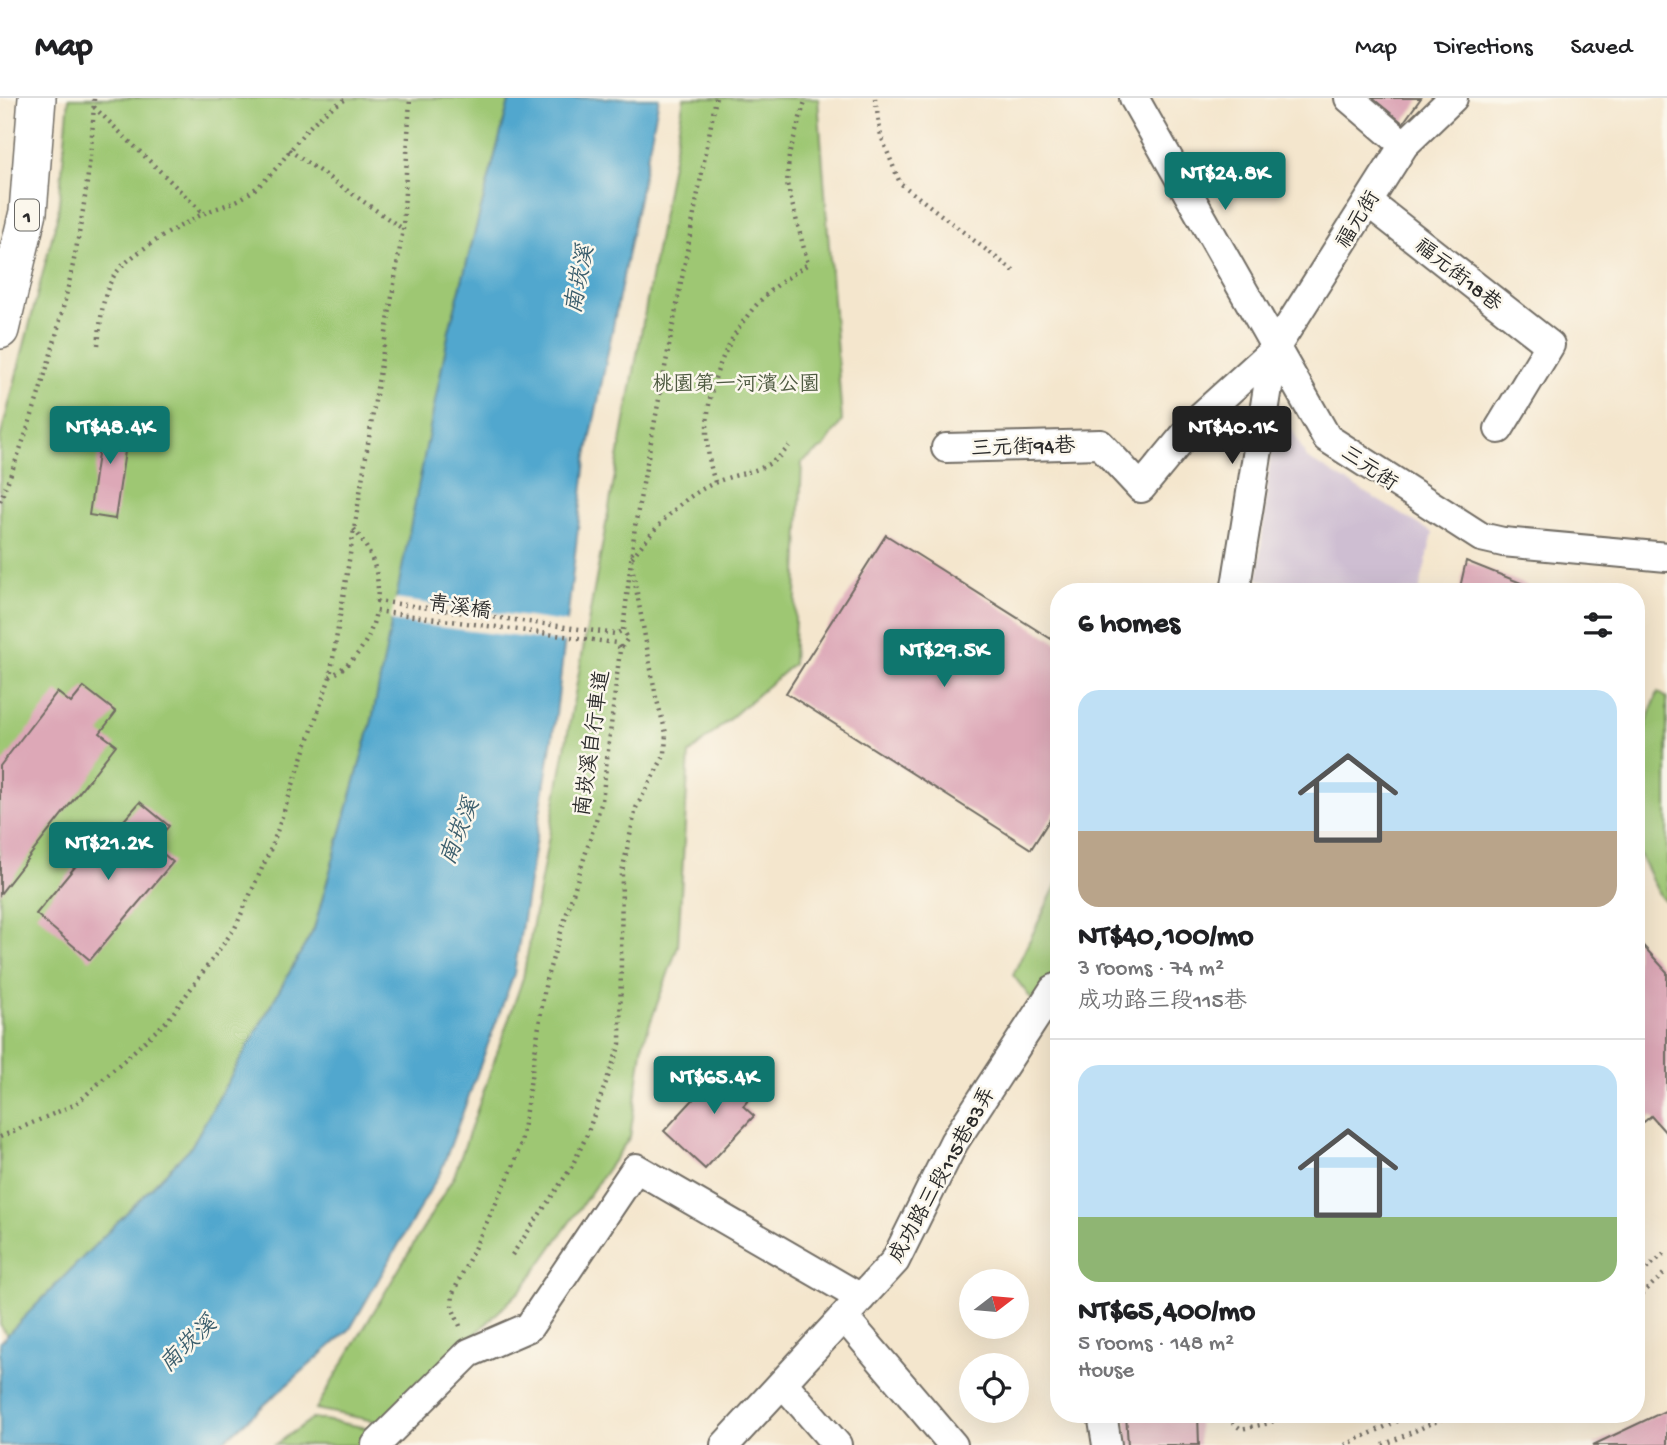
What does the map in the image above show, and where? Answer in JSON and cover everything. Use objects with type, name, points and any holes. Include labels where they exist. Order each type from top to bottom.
[{"type":"main road","name":"1","points":[[0,330],[28,212],[37,98]]},
{"type":"street","points":[[1349,98],[1404,145]]},
{"type":"street","name":"福元街","points":[[1274,351],[1404,145],[1453,98]]},
{"type":"street","name":"三元街","points":[[1142,102],[1274,351],[1327,438],[1481,537],[1503,542],[1667,556]]},
{"type":"street","name":"福元街18巷","points":[[1367,202],[1550,345],[1499,429]]},
{"type":"street","points":[[1237,583],[1274,351]]},
{"type":"street","name":"三元街94巷","points":[[946,448],[1100,444],[1141,488],[1198,419],[1274,351]]},
{"type":"street","name":"成功路三段115巷83弄","points":[[737,1441],[783,1383],[895,1261],[954,1142],[1050,995]]},
{"type":"street","points":[[376,1445],[469,1353],[529,1327],[636,1168],[852,1307],[953,1445]]},
{"type":"street","points":[[783,1383],[837,1445]]},
{"type":"street","points":[[1103,1423],[1107,1445]]},
{"type":"path","points":[[0,501],[33,416],[66,287],[83,210],[94,98]]},
{"type":"path","points":[[98,345],[104,298],[117,272],[144,250],[204,214],[244,197],[272,174],[326,108],[349,98]]},
{"type":"path","points":[[0,1137],[76,1104],[169,1020],[228,938],[272,846],[330,677],[403,229],[410,98]]},
{"type":"path","name":"南崁溪自行車道","points":[[466,1336],[452,1307],[453,1293],[513,1167],[521,1143],[546,980],[601,801],[621,649],[628,638],[623,630],[631,558],[716,98]]},
{"type":"path","points":[[715,482],[709,463],[708,426],[711,393],[720,359],[768,293],[808,264],[787,184],[789,155],[806,98]]},
{"type":"path","points":[[875,98],[881,136],[900,183],[1016,273]]},
{"type":"path","points":[[94,107],[204,214]]},
{"type":"path","points":[[289,150],[403,229]]},
{"type":"path","points":[[512,1255],[571,1168],[586,1137],[620,1044],[622,872],[636,808],[665,754],[666,733],[656,697],[631,558],[665,518],[694,494],[715,482],[766,467],[776,461],[789,446]]},
{"type":"path","name":"青溪橋","points":[[354,528],[373,558],[377,577],[377,601],[616,634],[623,630]]},
{"type":"path","name":"青溪橋","points":[[330,677],[345,668],[360,653],[368,638],[376,611],[616,643],[621,649]]},
{"type":"path","points":[[1645,1270],[1667,1251]]},
{"type":"path","points":[[1645,1291],[1667,1271]]},
{"type":"path","points":[[1233,1423],[1241,1429],[1270,1423]]},
{"type":"path","points":[[1345,1445],[1393,1423]]},
{"type":"path","points":[[1383,1445],[1433,1423]]},
{"type":"shaded area","points":[[1276,400],[1307,458],[1433,533],[1421,583],[1271,583],[1258,579]]},
{"type":"green space","points":[[69,98],[510,98],[449,331],[400,592],[372,720],[314,929],[191,1147],[7,1335],[0,1325],[0,439],[58,214]]},
{"type":"green space","name":"桃園第一河濱公園","points":[[684,98],[818,98],[842,421],[824,447],[802,462],[793,664],[689,754],[678,946],[643,1043],[630,1137],[523,1288],[384,1423],[316,1409],[454,1176],[523,978]]},
{"type":"green space","points":[[1658,692],[1667,698],[1667,902],[1660,896],[1645,865],[1645,728]]},
{"type":"green space","points":[[1050,898],[1050,986],[1033,1001],[1013,975]]},
{"type":"green space","points":[[313,1418],[379,1430],[366,1445],[275,1445]]},
{"type":"water","name":"南崁溪","points":[[510,98],[659,98],[586,461],[556,714],[514,974],[441,1171],[350,1329],[219,1445],[0,1445],[0,1342],[191,1147],[314,929],[372,720],[449,331]]},
{"type":"pier","points":[[395,599],[571,623],[568,643],[390,621]]},
{"type":"building","points":[[1372,98],[1421,98],[1403,123]]},
{"type":"building","points":[[104,414],[130,418],[115,519],[89,515]]},
{"type":"building","points":[[886,535],[1050,638],[1050,819],[1031,849],[786,693]]},
{"type":"building","points":[[1466,561],[1521,583],[1461,583]]},
{"type":"building","points":[[84,687],[116,712],[100,733],[116,745],[0,894],[0,766],[57,692],[71,703]]},
{"type":"building","points":[[140,802],[169,826],[153,845],[173,862],[90,960],[36,914],[113,821],[119,826]]},
{"type":"building","points":[[1645,948],[1667,972],[1667,1134],[1651,1116],[1645,1121]]},
{"type":"building","points":[[729,1061],[758,1089],[743,1106],[754,1116],[705,1169],[664,1131]]},
{"type":"building","points":[[1667,1410],[1667,1445],[1593,1445],[1640,1423],[1645,1423],[1645,1420]]},
{"type":"building","points":[[1127,1423],[1198,1423],[1199,1445],[1128,1445]]}]
